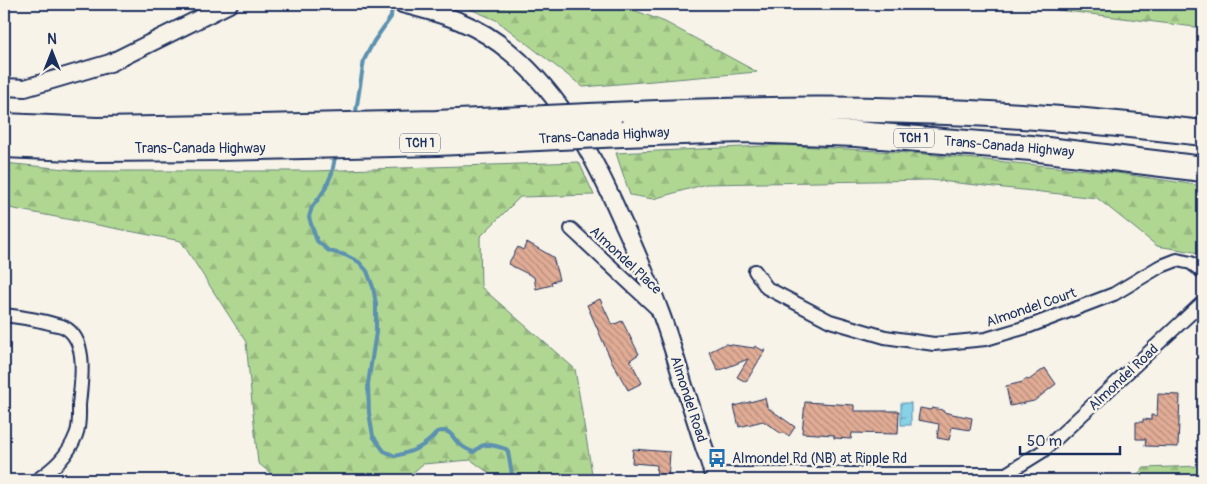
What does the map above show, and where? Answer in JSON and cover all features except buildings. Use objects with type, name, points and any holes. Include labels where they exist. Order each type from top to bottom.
[{"type":"highway","name":"Trans-Canada Highway","points":[[617,125],[742,110],[800,109],[915,111],[1034,117],[1203,133]]},
{"type":"highway","name":"Trans-Canada Highway","points":[[4,145],[97,149],[216,138],[436,123],[617,125],[856,134],[1032,148],[1203,168]]},
{"type":"highway","name":"Trans-Canada Highway","points":[[4,126],[216,138]]},
{"type":"street","points":[[4,87],[25,88],[110,63],[229,4]]},
{"type":"street","name":"Almondel Road","points":[[402,4],[459,20],[480,30],[512,54],[530,71],[564,113],[582,140],[613,200],[661,313],[714,477],[1006,474],[1043,451],[1203,302]]},
{"type":"street","name":"Almondel Place","points":[[571,229],[661,313]]},
{"type":"street","name":"Almondel Court","points":[[755,270],[767,288],[830,321],[885,337],[934,344],[986,339],[1030,326],[1114,294],[1158,267],[1177,260],[1191,263],[1203,272]]},
{"type":"street","points":[[4,315],[39,320],[64,327],[78,343],[82,356],[77,433],[62,461],[36,480]]},
{"type":"green space","points":[[458,4],[618,4],[665,22],[757,72],[583,87],[496,20]]},
{"type":"green space","points":[[1010,4],[1203,4],[1203,28]]},
{"type":"green space","points":[[785,145],[924,154],[1117,173],[1203,186],[1203,258],[1194,252],[1157,246],[1097,198],[930,180],[706,184],[653,199],[630,195],[616,153]]},
{"type":"green space","points":[[579,162],[594,195],[520,197],[480,237],[481,287],[575,369],[593,480],[496,480],[496,478],[471,460],[423,464],[404,480],[279,480],[258,463],[246,342],[181,241],[4,207],[4,163],[86,171],[314,171]]},
{"type":"green space","points":[[1203,467],[1203,480],[1131,480],[1144,468]]},
{"type":"water","points":[[901,403],[911,403],[911,425],[901,425]]},
{"type":"waterway","points":[[355,118],[364,60],[374,41],[391,17],[392,4]]},
{"type":"waterway","points":[[336,152],[332,173],[325,189],[312,207],[309,217],[317,241],[329,251],[345,255],[359,262],[367,271],[373,287],[376,304],[376,332],[368,384],[369,413],[373,436],[384,451],[395,456],[419,448],[437,432],[442,431],[448,432],[459,444],[473,452],[486,445],[506,449],[513,480]]},
{"type":"place","name":"Almondel Rd (NB) at Ripple Rd","points":[[717,458]]}]
